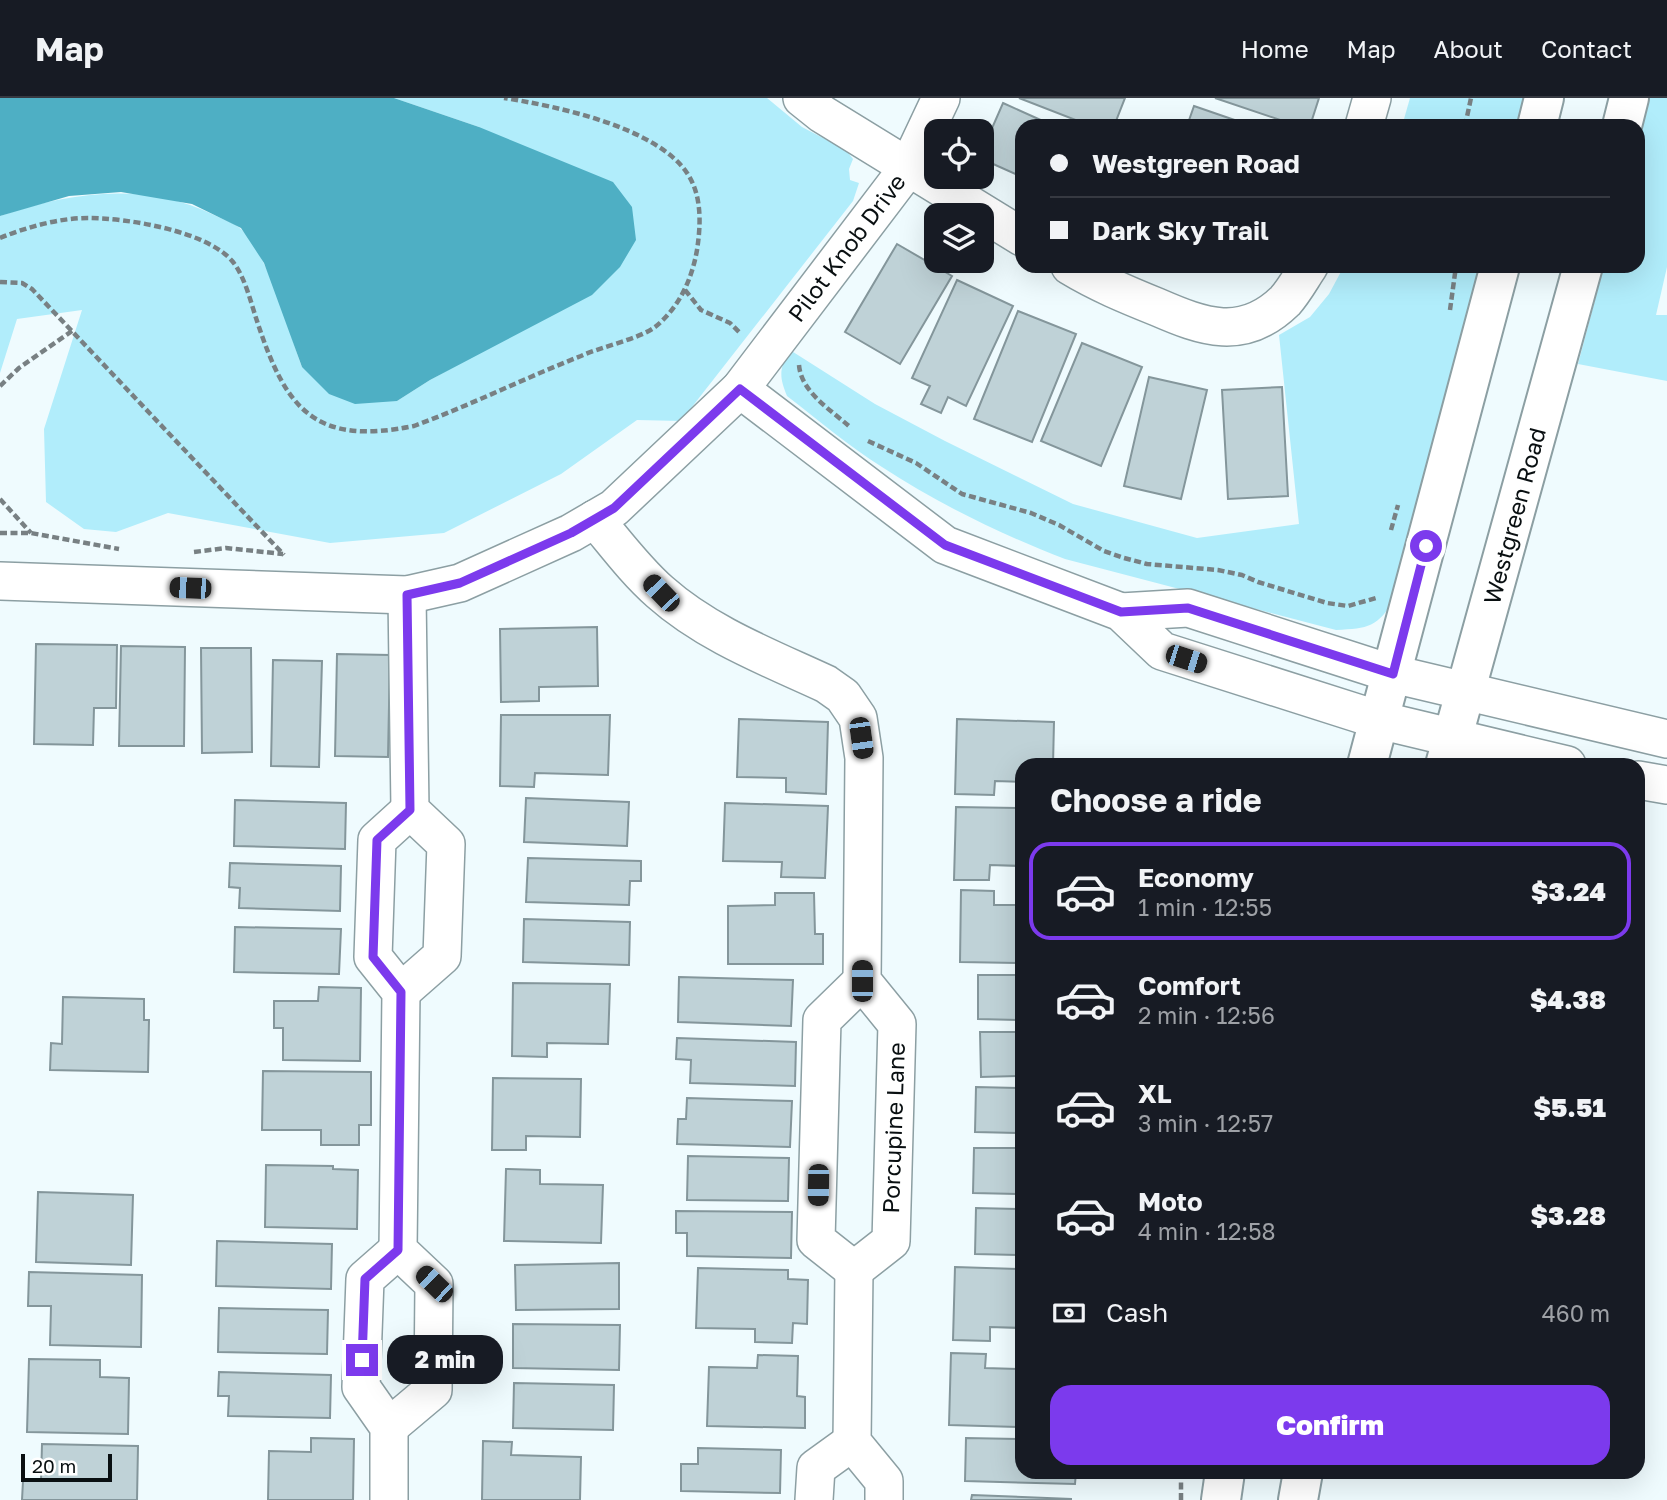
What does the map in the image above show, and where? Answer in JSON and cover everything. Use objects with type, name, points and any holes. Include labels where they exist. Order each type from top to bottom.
[{"type":"street","points":[[802,98],[822,114],[1015,233]]},
{"type":"street","name":"Pilot Knob Drive","points":[[0,582],[407,595],[460,583],[571,533],[614,508],[740,389],[908,168],[941,98]]},
{"type":"street","points":[[1366,119],[1372,98]]},
{"type":"street","points":[[1539,119],[1544,98]]},
{"type":"street","points":[[1624,119],[1629,98]]},
{"type":"street","points":[[1082,273],[1098,283],[1197,324],[1222,328],[1239,327],[1263,318],[1289,296],[1304,273]]},
{"type":"street","points":[[1369,758],[1498,273]]},
{"type":"street","name":"Westgreen Road","points":[[1449,751],[1581,273]]},
{"type":"street","points":[[740,389],[945,545],[1121,612],[1162,651],[1379,720],[1449,751],[1508,758]]},
{"type":"street","points":[[595,519],[627,559],[661,593],[709,628],[826,684],[844,696],[858,718],[864,758],[862,981],[822,1020],[817,1240],[854,1270],[852,1442],[884,1481],[884,1500]]},
{"type":"street","points":[[401,992],[442,956],[446,844],[410,810],[407,595]]},
{"type":"street","points":[[1121,612],[1188,608],[1393,674],[1667,739]]},
{"type":"street","points":[[1645,781],[1667,785]]},
{"type":"street","points":[[389,1427],[433,1391],[434,1284],[398,1250],[401,992],[373,957],[377,840],[410,810]]},
{"type":"street","name":"Porcupine Lane","points":[[854,1270],[891,1241],[897,1024],[862,981]]},
{"type":"street","points":[[389,1500],[389,1427],[361,1387],[365,1279],[398,1250]]},
{"type":"street","points":[[814,1500],[817,1468],[852,1442]]},
{"type":"street","points":[[1220,1500],[1223,1479]]},
{"type":"street","points":[[1298,1500],[1302,1479]]},
{"type":"path","points":[[0,238],[57,221],[87,218],[114,219],[199,237],[233,262],[275,370],[293,401],[311,416],[348,430],[387,432],[414,426],[580,356],[653,329],[685,290],[694,267],[700,223],[698,202],[688,175],[678,162],[663,149],[631,132],[563,110],[504,98]]},
{"type":"path","points":[[1466,119],[1471,98]]},
{"type":"path","points":[[0,282],[22,283],[32,289],[284,555],[226,548],[190,552]]},
{"type":"path","points":[[0,386],[19,368],[72,331]]},
{"type":"path","points":[[799,357],[803,382],[814,396],[850,428]]},
{"type":"path","points":[[861,437],[916,463],[962,494],[1031,513],[1059,525],[1104,551],[1124,558],[1147,564],[1218,570],[1242,575],[1327,603],[1348,606],[1383,598]]},
{"type":"path","points":[[0,499],[31,533]]},
{"type":"path","points":[[0,533],[31,533],[124,550]]},
{"type":"path","points":[[1181,1479],[1181,1500]]},
{"type":"shaded area","points":[[0,98],[394,98],[479,127],[613,182],[632,207],[636,240],[620,267],[592,295],[430,380],[397,401],[355,404],[329,394],[302,367],[264,263],[241,228],[192,204],[121,192],[69,196],[0,216]]},
{"type":"shaded area","points":[[394,98],[767,98],[802,127],[846,150],[853,159],[849,169],[850,180],[859,183],[853,201],[681,421],[637,420],[561,474],[444,533],[330,543],[168,513],[116,532],[84,529],[46,502],[44,429],[82,310],[17,319],[0,373],[0,216],[80,196],[135,194],[188,204],[228,221],[242,230],[262,259],[302,367],[397,401],[510,336],[479,127]]},
{"type":"shaded area","points":[[1410,98],[1528,98],[1523,119],[1404,119]]},
{"type":"shaded area","points":[[1649,98],[1667,98],[1667,267],[1656,315],[1667,315],[1667,381],[1578,364],[1602,273],[1645,273],[1643,119]]},
{"type":"shaded area","points":[[1340,273],[1481,273],[1395,598],[1377,621],[1364,627],[1336,630],[1065,559],[1042,550],[948,506],[882,467],[787,396],[781,373],[790,350],[875,404],[1073,504],[1197,538],[1299,524],[1279,335],[1310,317],[1329,294]]},
{"type":"building","points":[[1019,98],[1125,98],[1117,119],[1073,119]]},
{"type":"building","points":[[1215,98],[1319,98],[1312,119],[1277,119]]},
{"type":"building","points":[[1003,103],[1038,119],[1015,119],[1015,174],[994,164],[994,124]]},
{"type":"building","points":[[1194,106],[1232,119],[1189,119]]},
{"type":"building","points":[[897,244],[924,260],[924,273],[947,273],[952,276],[900,364],[845,332]]},
{"type":"building","points":[[957,280],[1013,306],[966,406],[948,397],[941,413],[921,404],[930,386],[912,378]]},
{"type":"building","points":[[1018,311],[1076,334],[1032,442],[974,419]]},
{"type":"building","points":[[1082,343],[1142,367],[1101,466],[1041,441]]},
{"type":"building","points":[[1149,377],[1207,390],[1181,499],[1124,486]]},
{"type":"building","points":[[1282,387],[1288,496],[1228,499],[1222,390]]},
{"type":"building","points":[[597,627],[598,686],[539,687],[539,701],[501,702],[500,629]]},
{"type":"building","points":[[36,644],[117,645],[116,708],[94,708],[93,745],[34,744]]},
{"type":"building","points":[[121,646],[185,647],[184,746],[119,746]]},
{"type":"building","points":[[201,648],[251,648],[252,752],[202,753]]},
{"type":"building","points":[[337,654],[390,655],[388,757],[335,756]]},
{"type":"building","points":[[273,660],[322,661],[319,767],[271,766]]},
{"type":"building","points":[[501,715],[610,715],[608,775],[535,773],[534,787],[500,786]]},
{"type":"building","points":[[739,719],[828,722],[826,794],[786,792],[786,778],[737,777]]},
{"type":"building","points":[[957,719],[1054,722],[1053,758],[1015,758],[1015,782],[995,781],[994,795],[955,794]]},
{"type":"building","points":[[526,798],[629,802],[627,846],[524,842]]},
{"type":"building","points":[[235,800],[346,803],[345,849],[234,846]]},
{"type":"building","points":[[725,803],[828,806],[825,878],[781,877],[782,862],[723,861]]},
{"type":"building","points":[[956,807],[1015,808],[1015,866],[990,865],[989,880],[954,880]]},
{"type":"building","points":[[528,858],[641,861],[641,881],[630,881],[629,905],[526,902]]},
{"type":"building","points":[[230,863],[341,866],[340,911],[239,908],[240,888],[229,887]]},
{"type":"building","points":[[961,890],[994,891],[994,905],[1015,905],[1015,963],[960,962]]},
{"type":"building","points":[[775,893],[814,893],[815,934],[823,934],[823,964],[728,964],[728,906],[775,905]]},
{"type":"building","points":[[524,919],[630,922],[629,965],[523,962]]},
{"type":"building","points":[[235,927],[341,929],[339,974],[234,972]]},
{"type":"building","points":[[978,975],[1015,975],[1015,1020],[978,1019]]},
{"type":"building","points":[[679,977],[793,980],[791,1026],[678,1022]]},
{"type":"building","points":[[513,983],[610,984],[608,1044],[547,1043],[547,1057],[512,1056]]},
{"type":"building","points":[[319,987],[361,988],[360,1061],[283,1060],[283,1028],[274,1028],[274,1001],[318,1001]]},
{"type":"building","points":[[63,997],[144,999],[144,1020],[149,1020],[148,1072],[50,1070],[51,1043],[62,1044]]},
{"type":"building","points":[[980,1032],[1015,1032],[1015,1076],[981,1077]]},
{"type":"building","points":[[677,1038],[796,1042],[795,1086],[690,1083],[691,1060],[676,1059]]},
{"type":"building","points":[[263,1071],[371,1072],[371,1125],[359,1125],[359,1145],[321,1145],[321,1130],[262,1130]]},
{"type":"building","points":[[493,1078],[581,1079],[580,1137],[526,1136],[526,1150],[492,1150]]},
{"type":"building","points":[[976,1087],[1015,1088],[1015,1133],[975,1132]]},
{"type":"building","points":[[687,1098],[792,1101],[790,1147],[677,1144],[678,1119],[686,1119]]},
{"type":"building","points":[[974,1148],[1015,1148],[1015,1194],[973,1193]]},
{"type":"building","points":[[688,1156],[789,1158],[788,1201],[687,1200]]},
{"type":"building","points":[[266,1165],[333,1166],[333,1169],[358,1170],[357,1229],[265,1227]]},
{"type":"building","points":[[506,1169],[540,1170],[540,1184],[603,1185],[601,1243],[504,1241]]},
{"type":"building","points":[[38,1192],[133,1195],[131,1265],[36,1262]]},
{"type":"building","points":[[976,1208],[1015,1209],[1015,1255],[975,1254]]},
{"type":"building","points":[[676,1211],[792,1212],[791,1258],[687,1256],[687,1233],[676,1233]]},
{"type":"building","points":[[217,1241],[332,1244],[331,1289],[216,1286]]},
{"type":"building","points":[[619,1263],[619,1309],[516,1310],[515,1265]]},
{"type":"building","points":[[955,1267],[1015,1269],[1015,1328],[990,1327],[990,1341],[953,1340]]},
{"type":"building","points":[[698,1268],[788,1270],[788,1279],[808,1280],[807,1324],[793,1323],[792,1343],[755,1342],[755,1329],[696,1328]]},
{"type":"building","points":[[29,1272],[142,1275],[141,1347],[50,1345],[51,1306],[28,1306]]},
{"type":"building","points":[[219,1308],[328,1310],[327,1354],[218,1352]]},
{"type":"building","points":[[513,1324],[620,1325],[619,1370],[513,1368]]},
{"type":"building","points":[[951,1353],[986,1354],[985,1368],[1015,1369],[1015,1427],[949,1425]]},
{"type":"building","points":[[758,1355],[798,1356],[797,1396],[805,1397],[805,1428],[707,1426],[709,1367],[757,1368]]},
{"type":"building","points":[[29,1359],[100,1360],[100,1377],[129,1378],[128,1434],[27,1432]]},
{"type":"building","points":[[219,1372],[331,1375],[330,1418],[228,1416],[229,1396],[218,1396]]},
{"type":"building","points":[[514,1383],[614,1385],[613,1430],[513,1428]]},
{"type":"building","points":[[311,1438],[354,1439],[353,1500],[268,1500],[269,1451],[311,1452]]},
{"type":"building","points":[[966,1438],[1015,1439],[1015,1479],[1075,1479],[1075,1484],[965,1481]]},
{"type":"building","points":[[483,1441],[512,1442],[511,1455],[581,1457],[580,1500],[482,1500]]},
{"type":"building","points":[[42,1444],[138,1446],[137,1500],[22,1500],[23,1481],[41,1481]]},
{"type":"building","points":[[698,1448],[781,1450],[780,1493],[681,1491],[681,1464],[698,1464]]},
{"type":"building","points":[[972,1495],[1071,1499],[1071,1500],[971,1500]]},
{"type":"route","points":[[362,1360],[365,1279],[398,1250],[401,992],[373,957],[377,840],[410,810],[407,595],[460,583],[571,533],[614,508],[740,389],[945,545],[1121,612],[1188,608],[1393,674],[1426,546]]}]
